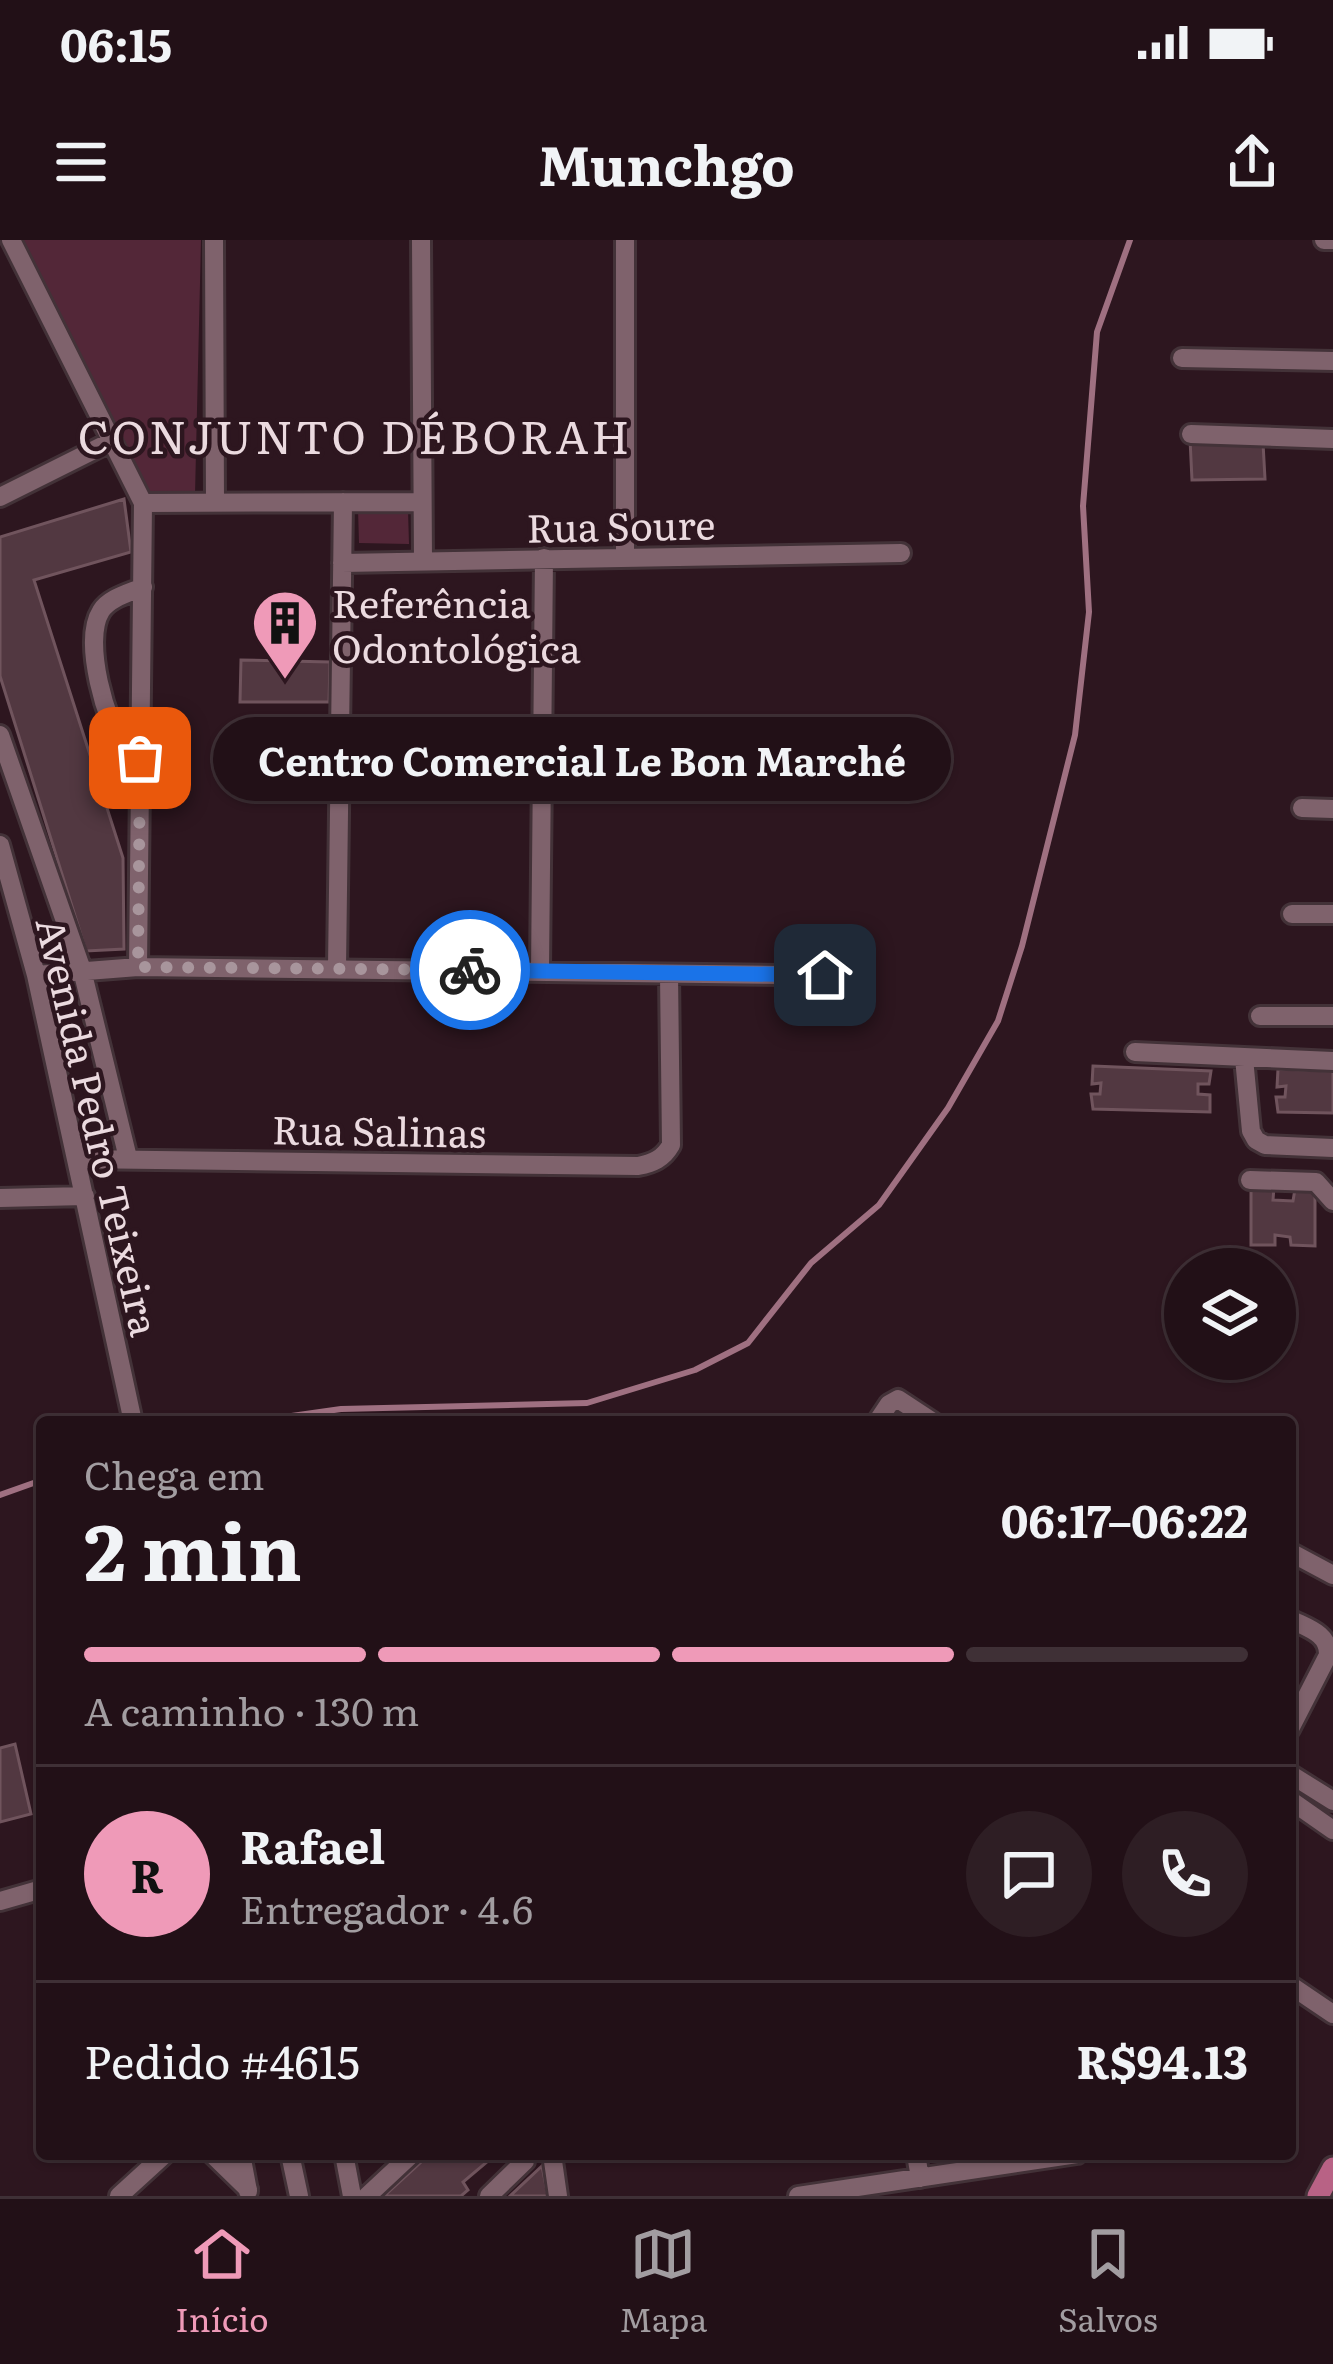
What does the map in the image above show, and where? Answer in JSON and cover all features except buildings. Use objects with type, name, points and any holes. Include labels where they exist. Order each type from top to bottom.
[{"type":"main road","points":[[1318,2196],[1333,2168]]},
{"type":"street","points":[[11,240],[143,503],[138,967]]},
{"type":"street","points":[[214,240],[215,501]]},
{"type":"street","points":[[422,240],[423,561]]},
{"type":"street","points":[[625,557],[626,240]]},
{"type":"street","points":[[1181,358],[1333,361]]},
{"type":"street","points":[[1191,434],[1333,440]]},
{"type":"street","points":[[0,496],[110,442]]},
{"type":"street","points":[[337,968],[343,502]]},
{"type":"street","points":[[143,503],[422,502]]},
{"type":"street","name":"Rua Soure","points":[[342,563],[901,553]]},
{"type":"street","points":[[540,971],[544,558]]},
{"type":"street","points":[[140,758],[125,751],[103,706],[93,630],[109,602],[142,587]]},
{"type":"street","name":"Avenida Pedro Teixeira","points":[[0,735],[82,970],[128,1158]]},
{"type":"street","points":[[544,765],[874,761]]},
{"type":"street","points":[[1302,808],[1333,809]]},
{"type":"street","name":"Avenida Pedro Teixeira","points":[[0,845],[36,975],[132,1416]]},
{"type":"street","points":[[1292,914],[1333,914]]},
{"type":"street","points":[[36,975],[138,967],[864,976]]},
{"type":"street","name":"Rua Salinas","points":[[77,1159],[638,1166],[665,1155],[671,1145],[669,974]]},
{"type":"street","points":[[1260,1016],[1333,1016]]},
{"type":"street","points":[[1135,1052],[1333,1061]]},
{"type":"street","points":[[1244,1058],[1251,1131],[1256,1140],[1264,1145],[1333,1148]]},
{"type":"street","points":[[1250,1180],[1316,1182],[1333,1201]]},
{"type":"street","points":[[0,1198],[85,1196]]},
{"type":"street","points":[[881,1416],[894,1399],[923,1416]]},
{"type":"street","points":[[1296,1555],[1333,1575]]},
{"type":"street","points":[[1296,1622],[1322,1636],[1328,1655],[1296,1717]]},
{"type":"street","points":[[1296,1778],[1333,1801]]},
{"type":"street","points":[[1296,1804],[1333,1830]]},
{"type":"street","points":[[0,1901],[36,1891]]},
{"type":"street","points":[[1296,1989],[1333,2014]]},
{"type":"street","points":[[119,2196],[158,2160]]},
{"type":"street","points":[[218,2160],[248,2193]]},
{"type":"street","points":[[239,2160],[248,2193]]},
{"type":"street","points":[[291,2160],[299,2196]]},
{"type":"street","points":[[345,2160],[352,2196]]},
{"type":"street","points":[[367,2196],[406,2160]]},
{"type":"street","points":[[553,2160],[558,2196]]},
{"type":"street","points":[[917,2160],[920,2178]]},
{"type":"street","points":[[799,2196],[1038,2160]]},
{"type":"street","points":[[489,2196],[525,2161]]},
{"type":"shaded area","points":[[22,240],[201,240],[195,495],[146,496]]},
{"type":"shaded area","points":[[358,509],[408,510],[409,544],[359,543]]},
{"type":"waterway","points":[[291,1416],[341,1409],[587,1403],[695,1370],[748,1343],[811,1263],[879,1205],[948,1108],[998,1021],[1022,946],[1075,735],[1089,612],[1083,506],[1097,332],[1130,240]]},
{"type":"waterway","points":[[0,1495],[36,1482]]},
{"type":"way so far","points":[[140,758],[138,967],[470,970]]},
{"type":"place","name":"Referência Odontológica","points":[[285,682]]},
{"type":"place","name":"Centro Comercial Le Bon Marché","points":[[140,758]]},
{"type":"district","name":"CONJUNTO DÉBORAH","points":[[355,434]]},
{"type":"route","points":[[470,970],[825,975]]}]
